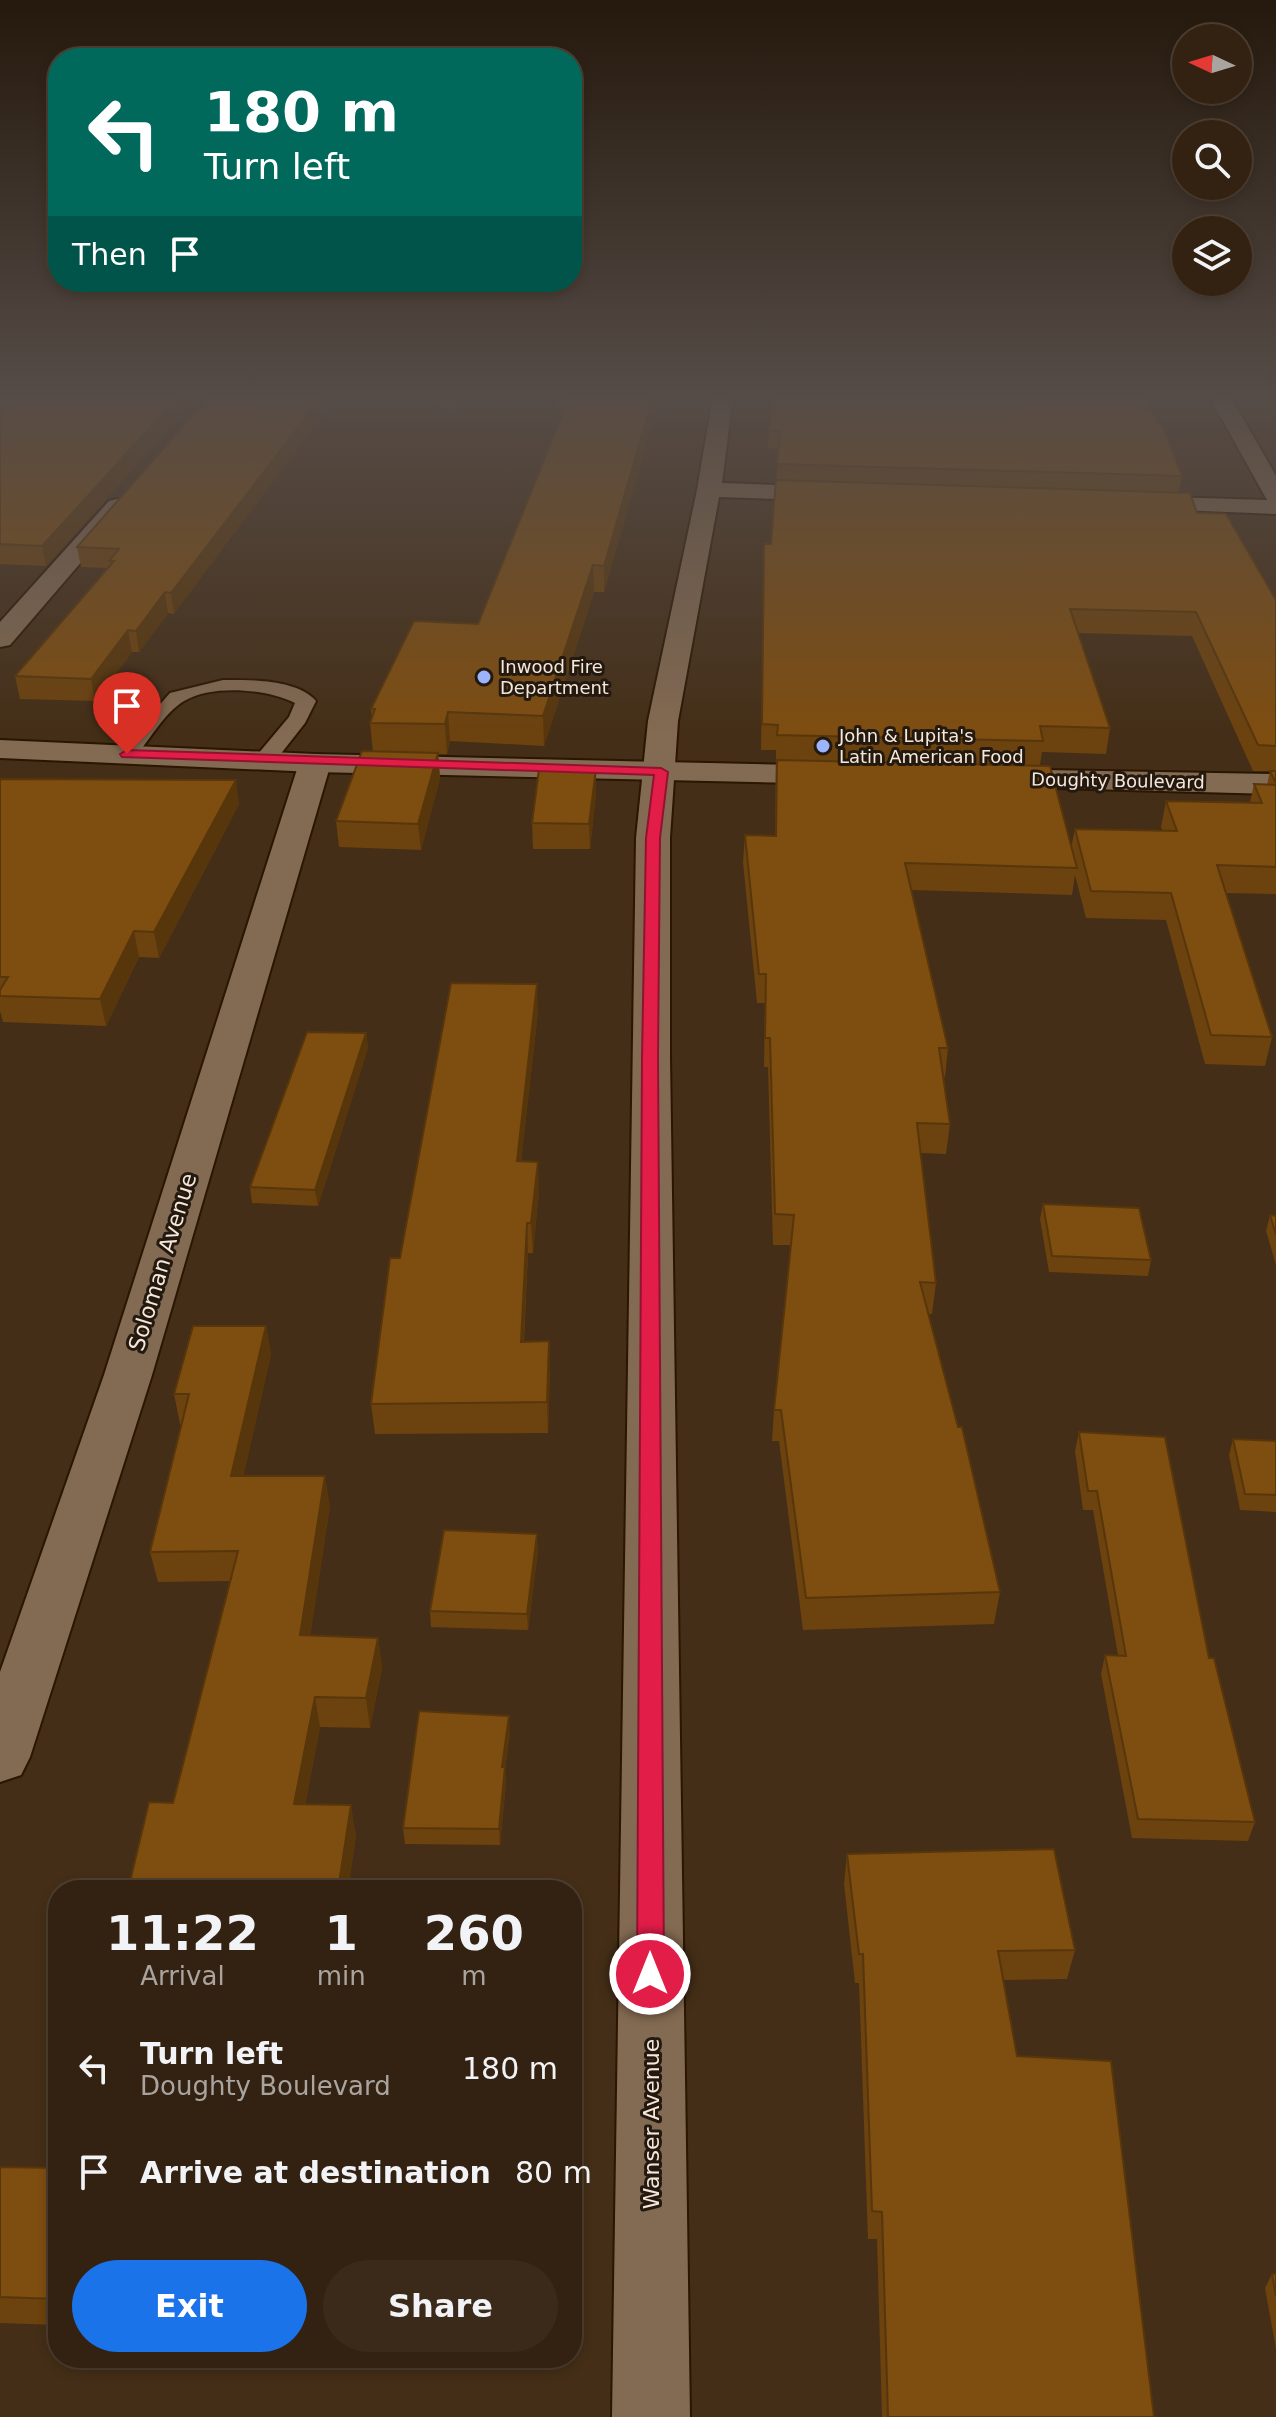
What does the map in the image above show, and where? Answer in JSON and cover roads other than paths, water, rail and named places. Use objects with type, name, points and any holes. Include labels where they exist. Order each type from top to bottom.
[{"type":"street","points":[[0,639],[115,509]]},
{"type":"street","name":"Wanser Avenue","points":[[651,2417],[650,1057],[653,838],[663,721],[705,509]]},
{"type":"street","points":[[0,749],[315,763],[866,776]]},
{"type":"street","name":"Soloman Avenue","points":[[0,1757],[128,1375],[315,763]]},
{"type":"street","name":"Doughty Boulevard","points":[[961,778],[1276,784]]},
{"type":"lane","points":[[127,754],[175,698],[191,691],[265,688],[293,692],[306,701],[298,719],[264,760]]},
{"type":"place","name":"Inwood Fire Department","points":[[484,677]]},
{"type":"place","name":"John & Lupita's Latin American Food","points":[[823,746]]}]
